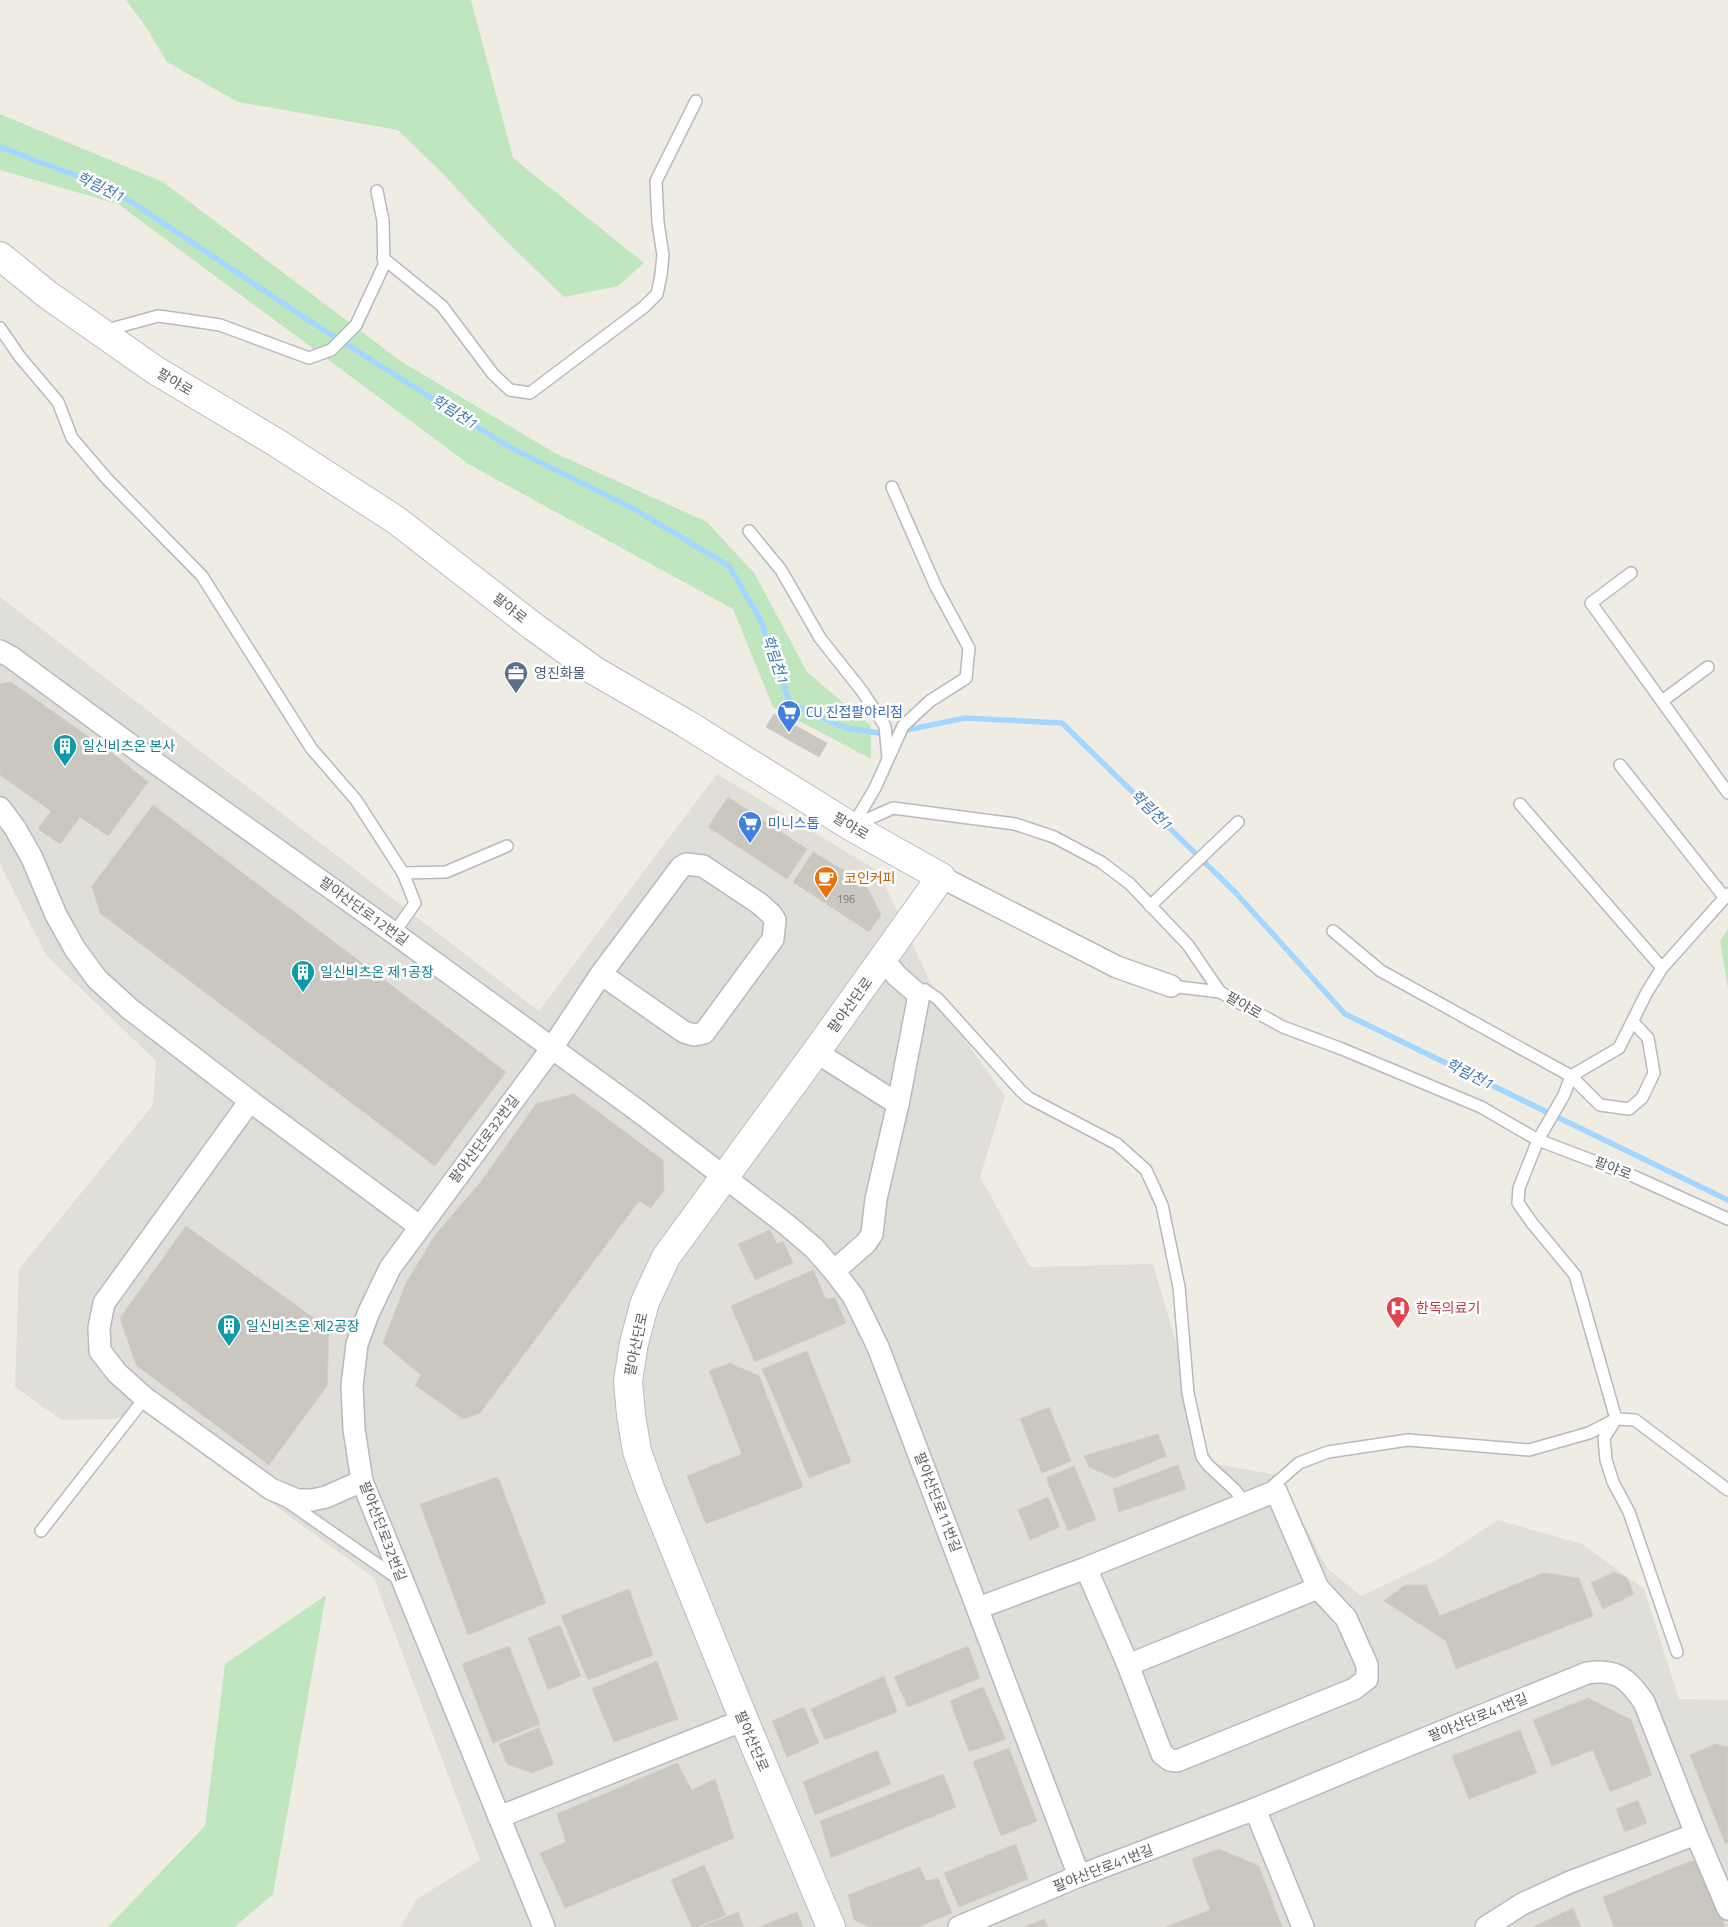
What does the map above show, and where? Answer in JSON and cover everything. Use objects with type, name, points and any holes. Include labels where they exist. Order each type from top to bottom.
[{"type":"street","name":"팔야로","points":[[0,256],[48,295],[155,370],[277,443],[396,520],[534,627],[595,671],[685,722],[852,827],[941,877],[1117,967],[1171,986]]},
{"type":"street","name":"팔야산단로12번길","points":[[0,651],[11,657],[140,752],[394,933],[637,1110],[723,1177]]},
{"type":"street","points":[[0,808],[15,828],[32,858],[56,915],[75,949],[97,978],[130,1009],[250,1101],[419,1226]]},
{"type":"street","name":"팔야산단로32번길","points":[[544,1927],[362,1481],[354,1429],[352,1386],[357,1344],[368,1314],[390,1268],[419,1226],[552,1048],[602,974],[674,874],[686,864],[703,866],[760,904],[775,920],[773,939],[704,1033],[694,1035],[684,1032],[602,974]]},
{"type":"street","name":"팔야산단로","points":[[831,1927],[744,1720],[636,1451],[630,1415],[628,1381],[634,1343],[645,1302],[666,1257],[941,877]]},
{"type":"street","points":[[834,1271],[866,1243],[872,1234],[876,1200],[898,1104],[919,995],[897,976],[883,958]]},
{"type":"street","points":[[816,1052],[898,1104]]},
{"type":"street","points":[[250,1101],[104,1303],[99,1328],[100,1352],[117,1372],[145,1398],[271,1489],[297,1500],[312,1500],[326,1497],[362,1481]]},
{"type":"street","name":"팔야산단로11번길","points":[[723,1177],[787,1225],[814,1248],[853,1296],[878,1347],[1079,1876]]},
{"type":"street","points":[[978,1608],[1086,1568],[1276,1492],[1318,1588],[1346,1618],[1368,1665],[1367,1679],[1354,1689],[1198,1753],[1177,1761],[1170,1760],[1162,1754],[1128,1665],[1086,1568]]},
{"type":"street","points":[[1128,1665],[1318,1588]]},
{"type":"street","name":"팔야산단로41번길","points":[[959,1927],[1079,1876],[1256,1809],[1514,1702],[1588,1673],[1600,1671],[1614,1674],[1631,1683],[1644,1702],[1728,1909]]},
{"type":"street","points":[[499,1817],[744,1720]]},
{"type":"street","points":[[1256,1809],[1303,1927]]},
{"type":"street","points":[[1486,1927],[1522,1904],[1570,1882],[1696,1834]]},
{"type":"lane","points":[[383,258],[442,306],[493,374],[510,390],[530,393],[644,307],[657,294],[663,256],[658,223],[656,181],[696,101]]},
{"type":"lane","points":[[101,331],[158,316],[220,325],[309,358],[330,350],[356,325],[384,266],[383,221],[377,191]]},
{"type":"lane","points":[[0,328],[20,357],[58,402],[72,438],[108,479],[202,576],[311,748],[356,800],[403,872],[415,903],[394,933]]},
{"type":"lane","points":[[852,827],[875,788],[904,726],[930,701],[966,678],[969,648],[936,587],[892,487]]},
{"type":"lane","points":[[749,531],[781,570],[820,638],[862,691],[885,726],[888,760]]},
{"type":"lane","points":[[1631,573],[1591,603],[1728,793]]},
{"type":"lane","points":[[1662,702],[1708,667]]},
{"type":"lane","points":[[1620,765],[1726,896],[1662,968],[1620,1048],[1572,1076],[1564,1095],[1538,1140],[1520,1188],[1518,1203],[1575,1275],[1616,1419],[1604,1438],[1606,1460],[1613,1482],[1629,1512],[1677,1652]]},
{"type":"lane","points":[[1520,804],[1662,968]]},
{"type":"lane","points":[[852,827],[893,808],[1015,824],[1054,837],[1101,862],[1130,884],[1188,945],[1220,992]]},
{"type":"lane","points":[[1150,906],[1238,822]]},
{"type":"lane","points":[[403,872],[446,872],[507,846]]},
{"type":"lane","points":[[1332,931],[1381,971],[1572,1076],[1600,1105],[1628,1108],[1642,1098],[1654,1073],[1648,1038],[1633,1022]]},
{"type":"lane","name":"팔야로","points":[[1171,986],[1220,992],[1283,1027],[1342,1049],[1481,1107],[1538,1140],[1634,1176],[1728,1219]]},
{"type":"lane","points":[[919,995],[925,990],[938,999],[1020,1091],[1029,1098],[1117,1144],[1146,1170],[1162,1205],[1179,1287],[1188,1393],[1202,1457],[1235,1490],[1245,1503]]},
{"type":"lane","points":[[41,1531],[145,1398]]},
{"type":"lane","points":[[1276,1492],[1273,1486],[1299,1463],[1328,1452],[1408,1440],[1529,1450],[1589,1433],[1616,1419],[1636,1420],[1728,1490]]},
{"type":"lane","points":[[271,1489],[403,1582]]},
{"type":"shaded area","points":[[0,597],[539,1011],[717,774],[878,871],[944,1011],[1005,1096],[980,1177],[1030,1267],[1153,1264],[1211,1463],[1278,1475],[1327,1568],[1361,1596],[1437,1560],[1498,1520],[1582,1544],[1644,1589],[1679,1699],[1728,1700],[1728,1927],[400,1927],[417,1899],[480,1860],[374,1578],[146,1411],[113,1419],[62,1420],[15,1387],[19,1269],[153,1105],[156,1061],[46,955],[0,864]]},
{"type":"green space","points":[[126,0],[471,0],[513,158],[644,263],[618,286],[564,297],[498,233],[445,176],[398,130],[238,102],[167,62],[146,27]]},
{"type":"green space","points":[[0,114],[163,182],[402,362],[555,453],[707,522],[755,574],[807,672],[871,726],[871,759],[773,707],[733,609],[470,465],[118,204],[0,170]]},
{"type":"green space","points":[[1728,929],[1728,989],[1720,941]]},
{"type":"green space","points":[[326,1595],[273,1894],[235,1927],[108,1927],[205,1826],[225,1664]]},
{"type":"building","name":"일신비츠온 본사","points":[[11,682],[120,759],[148,782],[108,836],[80,817],[60,844],[38,829],[51,811],[0,775],[0,684]]},
{"type":"building","points":[[774,714],[827,743],[819,757],[766,727]]},
{"type":"building","points":[[728,797],[807,849],[787,879],[708,827]]},
{"type":"building","name":"일신비츠온 제1공장","points":[[153,805],[506,1072],[435,1166],[100,913],[92,886]]},
{"type":"building","points":[[813,852],[865,883],[881,915],[869,932],[793,882]]},
{"type":"building","points":[[574,1094],[663,1160],[664,1190],[651,1208],[639,1201],[480,1413],[463,1419],[415,1385],[421,1375],[383,1343],[406,1283],[435,1235],[480,1183],[536,1104]]},
{"type":"building","name":"일신비츠온 제2공장","points":[[186,1226],[329,1329],[327,1386],[269,1465],[136,1365],[120,1318]]},
{"type":"building","points":[[770,1230],[777,1244],[783,1241],[793,1263],[755,1280],[738,1244]]},
{"type":"building","points":[[813,1270],[826,1299],[835,1298],[846,1323],[755,1362],[731,1306]]},
{"type":"building","points":[[807,1351],[851,1462],[809,1478],[762,1369]]},
{"type":"building","points":[[730,1363],[759,1376],[803,1487],[706,1524],[687,1476],[742,1454],[709,1371]]},
{"type":"building","points":[[1049,1407],[1071,1461],[1042,1473],[1020,1419]]},
{"type":"building","points":[[1158,1434],[1166,1456],[1114,1478],[1089,1467],[1084,1456]]},
{"type":"building","points":[[1178,1465],[1186,1489],[1119,1512],[1113,1489]]},
{"type":"building","points":[[1074,1466],[1096,1519],[1068,1531],[1046,1478]]},
{"type":"building","points":[[498,1477],[546,1603],[468,1635],[420,1504]]},
{"type":"building","points":[[1048,1497],[1060,1527],[1030,1540],[1018,1510]]},
{"type":"building","points":[[1614,1572],[1627,1578],[1634,1594],[1603,1609],[1591,1583]]},
{"type":"building","points":[[1543,1573],[1579,1578],[1593,1616],[1456,1669],[1446,1641],[1384,1601],[1405,1585],[1426,1585],[1440,1616]]},
{"type":"building","points":[[629,1589],[653,1655],[588,1680],[561,1616]]},
{"type":"building","points":[[560,1625],[581,1676],[548,1690],[528,1638]]},
{"type":"building","points":[[509,1646],[540,1724],[493,1743],[462,1664]]},
{"type":"building","points":[[968,1646],[980,1678],[908,1707],[894,1677]]},
{"type":"building","points":[[657,1661],[678,1719],[614,1742],[592,1689]]},
{"type":"building","points":[[884,1676],[897,1712],[825,1740],[811,1709]]},
{"type":"building","points":[[983,1687],[1006,1739],[969,1752],[950,1701]]},
{"type":"building","points":[[1588,1698],[1631,1720],[1652,1775],[1610,1792],[1593,1750],[1552,1766],[1533,1720]]},
{"type":"building","points":[[804,1707],[819,1743],[787,1757],[772,1721]]},
{"type":"building","points":[[539,1728],[554,1764],[532,1773],[507,1764],[499,1744]]},
{"type":"building","points":[[1520,1730],[1537,1773],[1469,1799],[1452,1756]]},
{"type":"building","points":[[1716,1744],[1728,1747],[1728,1843],[1725,1843],[1690,1755]]},
{"type":"building","points":[[1009,1748],[1037,1821],[1001,1836],[973,1762]]},
{"type":"building","points":[[877,1750],[891,1784],[815,1815],[803,1782]]},
{"type":"building","points":[[677,1763],[692,1790],[715,1779],[734,1838],[565,1908],[540,1853],[566,1842],[557,1814]]},
{"type":"building","points":[[943,1774],[956,1807],[831,1858],[820,1821]]},
{"type":"building","points":[[1638,1800],[1647,1823],[1625,1832],[1616,1809]]},
{"type":"building","points":[[1016,1844],[1028,1879],[959,1907],[944,1873]]},
{"type":"building","points":[[1219,1849],[1259,1866],[1282,1927],[1166,1927],[1210,1910],[1192,1859]]},
{"type":"building","points":[[1691,1861],[1703,1862],[1725,1927],[1614,1927],[1603,1897]]},
{"type":"building","points":[[704,1865],[726,1915],[697,1927],[692,1927],[671,1880]]},
{"type":"building","points":[[920,1867],[926,1881],[938,1878],[952,1913],[918,1927],[870,1927],[854,1920],[848,1895]]},
{"type":"building","points":[[1573,1908],[1581,1927],[1533,1927]]},
{"type":"building","points":[[738,1912],[744,1927],[701,1927]]},
{"type":"building","points":[[797,1912],[803,1927],[759,1927]]},
{"type":"building","points":[[1044,1919],[1048,1927],[1024,1927]]},
{"type":"waterway","name":"학림천1","points":[[0,147],[112,189],[305,318],[509,447],[634,509],[729,566],[760,619],[790,703],[845,728],[887,734],[965,718],[1062,723],[1234,891],[1345,1014],[1728,1200]]},
{"type":"place","name":"영진화물","points":[[516,694]]},
{"type":"place","name":"CU 진접팔야리점","points":[[789,733]]},
{"type":"place","name":"일신비츠온 본사","points":[[65,767]]},
{"type":"place","name":"미니스톱","points":[[750,844]]},
{"type":"place","name":"코인커피","points":[[826,899]]},
{"type":"place","name":"일신비츠온 제1공장","points":[[303,993]]},
{"type":"place","name":"한독의료기","points":[[1398,1329]]},
{"type":"place","name":"일신비츠온 제2공장","points":[[229,1347]]}]
